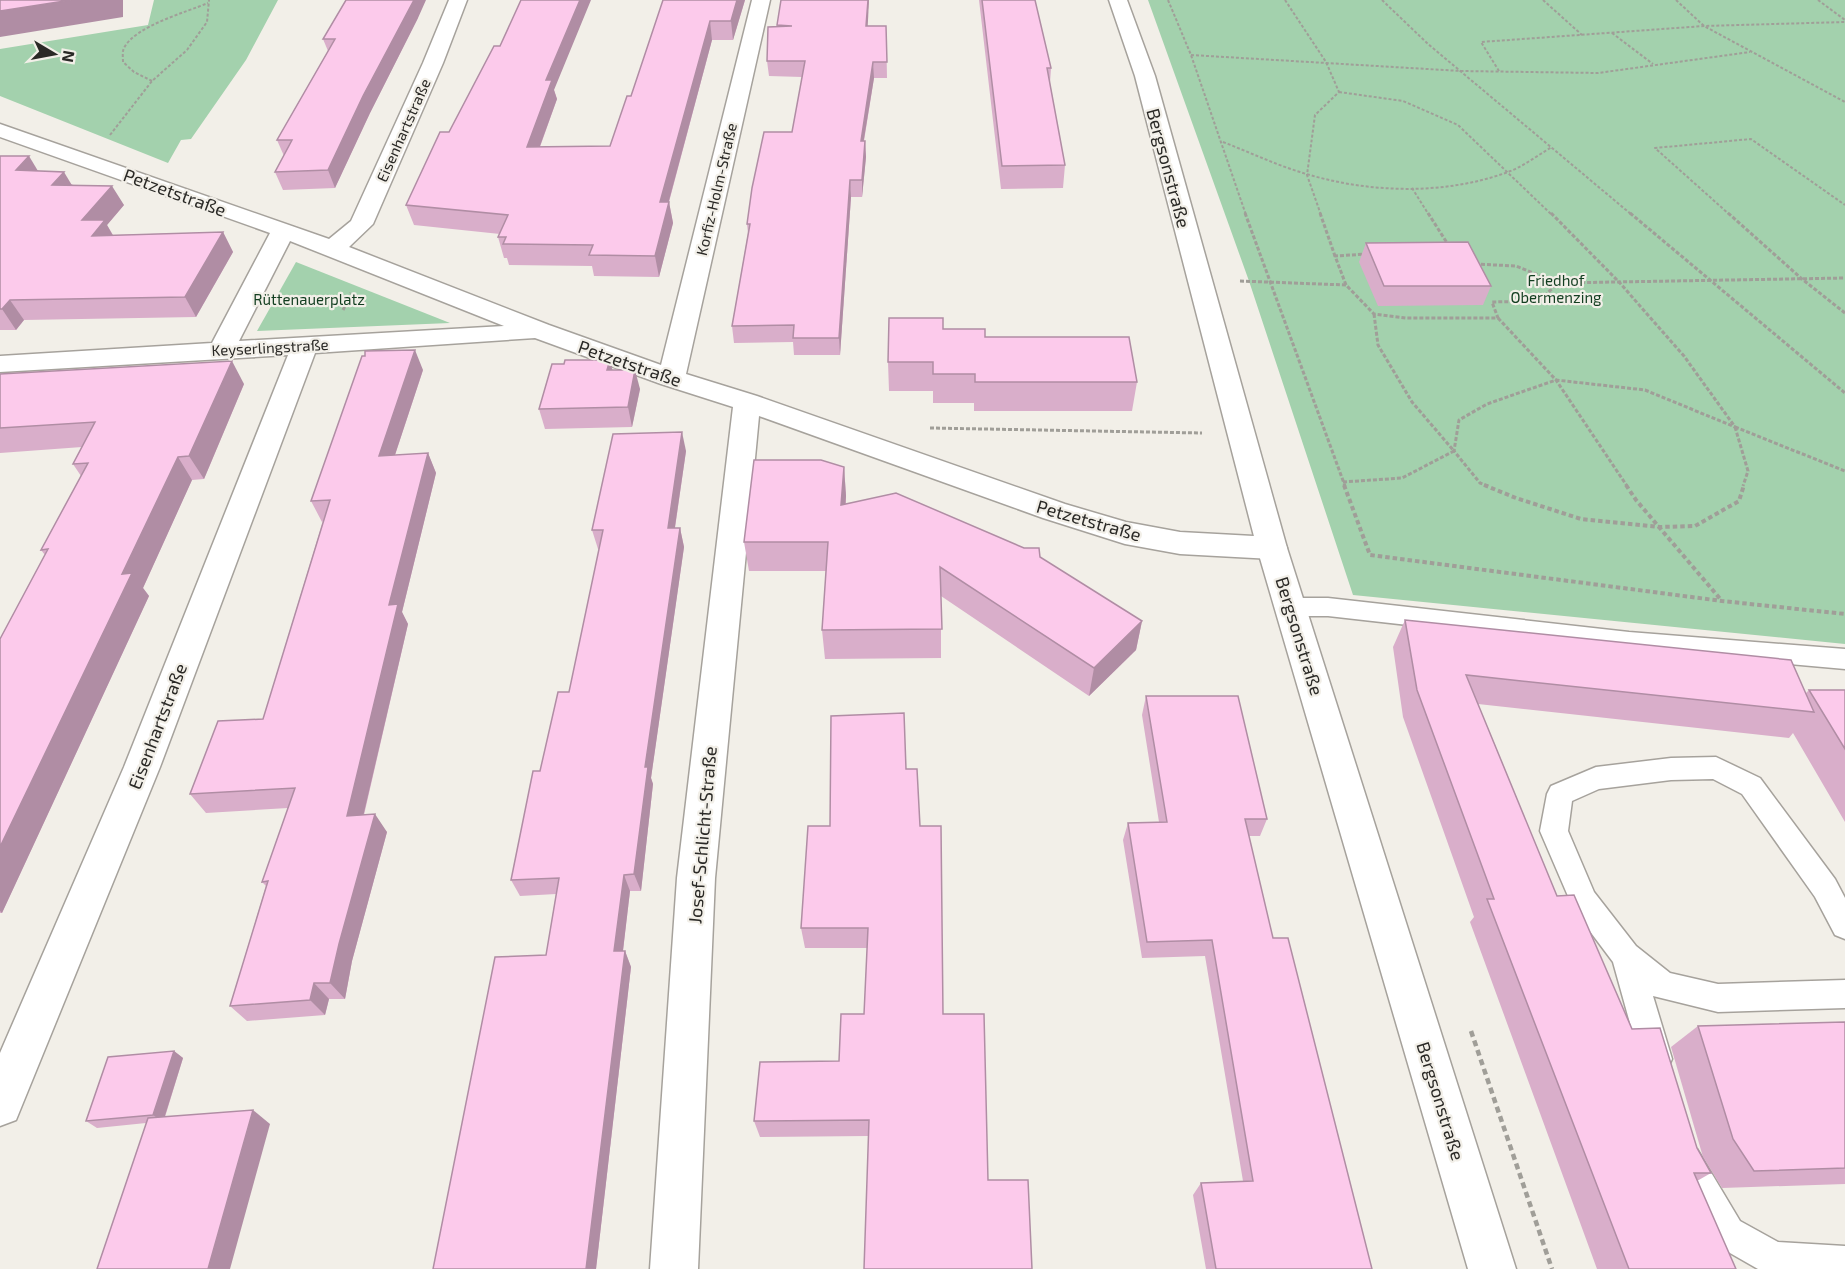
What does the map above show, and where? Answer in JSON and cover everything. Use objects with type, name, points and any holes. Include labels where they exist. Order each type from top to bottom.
[{"type":"street","name":"Eisenhartstraße","points":[[332,249],[361,224],[433,63],[458,0]]},
{"type":"street","name":"Korfiz-Holm-Straße","points":[[671,378],[761,0]]},
{"type":"street","name":"Bergsonstraße","points":[[1118,0],[1145,76],[1272,548],[1492,1269]]},
{"type":"street","name":"Petzetstraße","points":[[0,130],[284,231],[540,331],[1015,498],[1125,533],[1180,543],[1272,548]]},
{"type":"street","points":[[222,349],[284,231]]},
{"type":"street","name":"Keyserlingstraße","points":[[0,364],[540,331]]},
{"type":"street","name":"Eisenhartstraße","points":[[0,1104],[142,767],[315,344]]},
{"type":"street","name":"Josef-Schlicht-Straße","points":[[674,1269],[696,878],[747,402]]},
{"type":"lane","points":[[1291,607],[1328,607],[1629,641],[1845,659]]},
{"type":"lane","points":[[1845,926],[1825,888],[1751,786],[1716,768],[1671,769],[1596,778],[1560,794],[1554,831],[1584,902],[1626,956],[1663,986],[1718,998],[1845,994]]},
{"type":"lane","points":[[1626,956],[1664,1088]]},
{"type":"lane","points":[[1677,1132],[1687,1166],[1728,1233],[1774,1259],[1845,1263]]},
{"type":"path","points":[[1168,0],[1223,142],[1269,282],[1370,555],[1722,601],[1845,614]]},
{"type":"path","points":[[1285,0],[1326,62],[1339,92]]},
{"type":"path","points":[[1382,0],[1461,71],[1845,393]]},
{"type":"path","points":[[1543,0],[1582,35]]},
{"type":"path","points":[[1676,0],[1704,26],[1845,102]]},
{"type":"path","points":[[1818,0],[1845,21]]},
{"type":"path","points":[[72,155],[111,134],[152,81],[187,50],[207,22],[208,2],[146,30],[128,42],[123,50],[123,62],[152,81]]},
{"type":"path","points":[[1499,72],[1481,42],[1704,26],[1845,21]]},
{"type":"path","points":[[1611,33],[1653,64]]},
{"type":"path","points":[[1191,55],[1461,71],[1598,73],[1750,52]]},
{"type":"path","points":[[1339,92],[1403,101],[1458,125],[1510,171],[1619,282],[1684,356],[1737,429],[1748,471],[1739,501],[1695,526],[1660,527],[1581,519],[1516,498],[1480,483],[1412,402],[1378,345],[1374,314],[1346,285],[1335,256],[1307,175],[1315,115],[1339,92]]},
{"type":"path","points":[[1845,205],[1751,139],[1655,148],[1802,279],[1845,313]]},
{"type":"path","points":[[1223,142],[1307,175],[1366,187],[1412,188],[1466,183],[1510,171],[1552,147]]},
{"type":"path","points":[[1412,188],[1454,255]]},
{"type":"path","points":[[1335,256],[1376,254]]},
{"type":"path","points":[[315,344],[367,263]]},
{"type":"path","points":[[1478,274],[1473,264],[1516,266],[1558,283],[1845,278]]},
{"type":"path","points":[[1238,281],[1346,285]]},
{"type":"path","points":[[1492,302],[1539,301],[1558,283]]},
{"type":"path","points":[[1487,293],[1498,318],[1556,380],[1636,500],[1722,601]]},
{"type":"path","points":[[1374,314],[1406,318],[1498,318]]},
{"type":"path","points":[[1454,451],[1460,420],[1487,404],[1556,380],[1645,390],[1845,471]]},
{"type":"path","points":[[926,428],[1208,434]]},
{"type":"path","points":[[1343,482],[1402,478],[1454,451]]},
{"type":"green space","points":[[154,0],[278,0],[246,60],[191,139],[181,140],[168,163],[0,96],[0,49],[148,25]]},
{"type":"green space","name":"Friedhof Obermenzing","points":[[1148,0],[1845,0],[1845,644],[1353,595],[1249,281]]},
{"type":"green space","name":"Rüttenauerplatz","points":[[296,262],[450,323],[257,331]]},
{"type":"building","points":[[0,0],[71,0],[0,11]]},
{"type":"building","points":[[346,0],[414,0],[363,96],[328,170],[275,172],[292,140],[277,140],[335,39],[323,39]]},
{"type":"building","points":[[521,0],[580,0],[546,80],[552,80],[527,147],[610,146],[627,96],[631,96],[663,0],[737,0],[731,21],[710,21],[660,202],[669,202],[655,256],[589,255],[593,245],[503,244],[506,237],[498,237],[508,215],[406,205],[440,132],[449,132],[494,46],[500,46]]},
{"type":"building","points":[[781,0],[868,0],[866,26],[886,26],[887,62],[873,62],[861,141],[865,141],[862,180],[850,180],[839,338],[793,338],[794,325],[732,326],[750,224],[747,224],[752,188],[764,132],[792,132],[805,61],[767,61],[768,27],[792,26],[777,25]]},
{"type":"building","points":[[982,0],[1035,0],[1051,68],[1047,68],[1065,165],[1002,166]]},
{"type":"building","points":[[0,156],[29,156],[16,170],[64,172],[52,185],[112,186],[82,220],[105,220],[92,236],[223,232],[185,297],[10,300],[0,309]]},
{"type":"building","points":[[1468,242],[1491,286],[1384,286],[1366,243]]},
{"type":"building","points":[[889,318],[943,318],[943,329],[985,329],[985,337],[1129,337],[1137,382],[975,382],[975,374],[933,374],[933,362],[888,362]]},
{"type":"building","points":[[415,350],[379,456],[428,453],[389,605],[398,604],[347,816],[375,814],[330,983],[314,983],[310,1000],[230,1006],[268,881],[262,882],[295,788],[190,794],[218,721],[263,719],[330,500],[311,501],[362,356],[365,356],[365,351]]},
{"type":"building","points":[[565,360],[610,360],[607,370],[635,370],[628,407],[539,409],[552,364],[564,364]]},
{"type":"building","points":[[232,361],[189,456],[178,457],[122,574],[132,573],[0,847],[0,639],[48,549],[41,550],[88,463],[73,464],[95,422],[0,428],[0,374]]},
{"type":"building","points":[[682,432],[668,528],[680,528],[645,767],[648,767],[634,874],[624,875],[614,951],[625,951],[586,1269],[433,1269],[495,957],[546,955],[559,878],[511,880],[533,771],[540,771],[558,692],[569,692],[603,530],[592,530],[613,434]]},
{"type":"building","points":[[754,460],[821,460],[844,467],[841,505],[896,493],[1024,548],[1039,548],[1040,557],[1142,621],[1094,668],[940,567],[942,629],[822,630],[828,542],[744,542]]},
{"type":"building","points":[[1405,620],[1791,660],[1814,712],[1466,675],[1557,896],[1574,895],[1632,1029],[1660,1028],[1697,1148],[1711,1173],[1694,1173],[1736,1269],[1629,1269],[1487,899],[1494,899],[1417,690]]},
{"type":"building","points":[[1809,690],[1845,690],[1845,749]]},
{"type":"building","points":[[1146,696],[1238,696],[1267,819],[1245,819],[1273,938],[1288,938],[1372,1269],[1216,1269],[1201,1183],[1253,1181],[1212,940],[1147,942],[1128,823],[1167,822]]},
{"type":"building","points":[[904,713],[906,769],[917,769],[920,826],[941,826],[943,1014],[984,1014],[988,1180],[1028,1180],[1032,1269],[864,1269],[869,1120],[754,1121],[760,1062],[839,1061],[841,1014],[864,1014],[868,928],[801,928],[808,826],[830,826],[831,716]]},
{"type":"building","points":[[1845,1022],[1845,1168],[1754,1171],[1733,1139],[1698,1026]]},
{"type":"building","points":[[174,1051],[153,1115],[86,1121],[108,1057]]},
{"type":"building","points":[[253,1110],[208,1269],[97,1269],[148,1118]]}]
